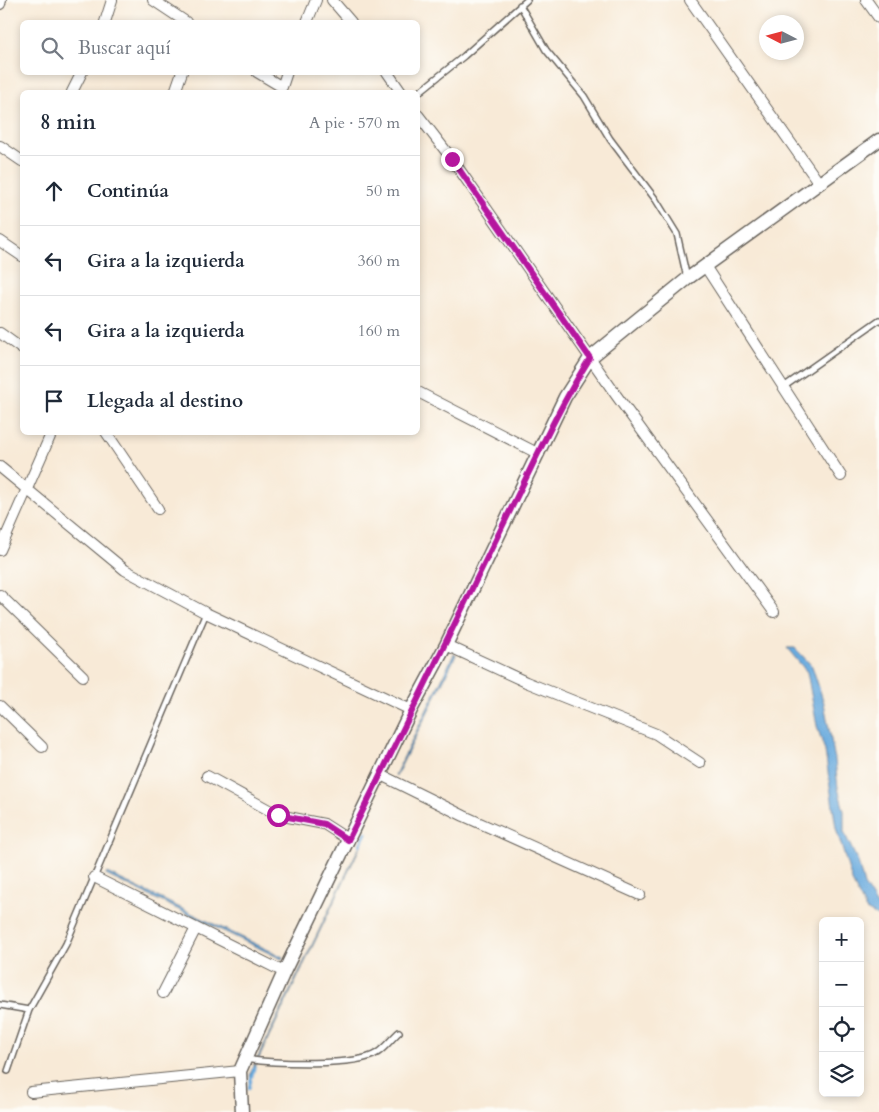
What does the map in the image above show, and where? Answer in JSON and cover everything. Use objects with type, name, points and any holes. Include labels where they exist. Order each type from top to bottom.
[{"type":"street","points":[[0,4],[1,0]]},
{"type":"street","points":[[106,20],[112,0]]},
{"type":"street","points":[[153,0],[183,20]]},
{"type":"street","points":[[308,20],[316,0]]},
{"type":"street","points":[[332,0],[349,20]]},
{"type":"street","points":[[690,0],[819,183]]},
{"type":"street","points":[[866,0],[879,18]]},
{"type":"street","points":[[73,90],[80,75]]},
{"type":"street","points":[[175,90],[181,75]]},
{"type":"street","points":[[261,75],[281,90],[286,75]]},
{"type":"street","points":[[389,75],[400,90]]},
{"type":"street","points":[[420,118],[452,159],[590,358],[774,612]]},
{"type":"street","points":[[242,1112],[240,1071],[284,972],[381,776],[411,710],[446,645],[565,397],[590,358],[687,279],[879,140]]},
{"type":"street","points":[[0,146],[20,160]]},
{"type":"street","points":[[0,241],[20,255]]},
{"type":"street","points":[[705,266],[785,386],[841,476]]},
{"type":"street","points":[[0,333],[20,348]]},
{"type":"street","points":[[420,393],[539,454]]},
{"type":"street","points":[[0,550],[51,435]]},
{"type":"street","points":[[108,435],[158,509]]},
{"type":"street","points":[[0,467],[27,487],[125,570],[206,613],[411,710]]},
{"type":"street","points":[[0,595],[83,676]]},
{"type":"street","points":[[446,645],[526,682],[656,734],[700,763]]},
{"type":"street","points":[[0,706],[42,747]]},
{"type":"street","points":[[207,776],[278,815],[324,824],[348,840]]},
{"type":"street","points":[[381,776],[640,896]]},
{"type":"street","points":[[94,877],[284,972]]},
{"type":"street","points":[[163,993],[196,928]]},
{"type":"street","points":[[31,1092],[240,1071]]},
{"type":"lane","points":[[420,91],[464,56],[527,0]]},
{"type":"lane","points":[[520,5],[546,50],[584,96],[610,139],[656,200],[672,225],[684,256],[687,279]]},
{"type":"lane","points":[[785,386],[879,320]]},
{"type":"lane","points":[[8,1071],[29,1010],[66,944],[206,613]]},
{"type":"lane","points":[[0,1005],[29,1010]]},
{"type":"lane","points":[[245,1058],[282,1062],[361,1058],[376,1054],[400,1032]]},
{"type":"water","points":[[787,648],[795,648],[812,666],[824,703],[835,760],[838,788],[844,811],[844,832],[858,862],[864,885],[879,909],[879,917],[866,910],[853,884],[836,828],[825,751],[817,726],[807,672]]},
{"type":"water","points":[[454,654],[456,655],[396,776],[395,775]]},
{"type":"water","points":[[362,843],[250,1077],[251,1072]]},
{"type":"water","points":[[107,873],[283,957],[282,959],[106,875]]},
{"type":"waterway","points":[[360,845],[366,833]]},
{"type":"waterway","points":[[249,1088],[254,1068]]},
{"type":"route","points":[[278,815],[292,820],[314,821],[324,824],[348,840],[381,776],[411,710],[446,645],[565,397],[590,358],[452,159]]}]
